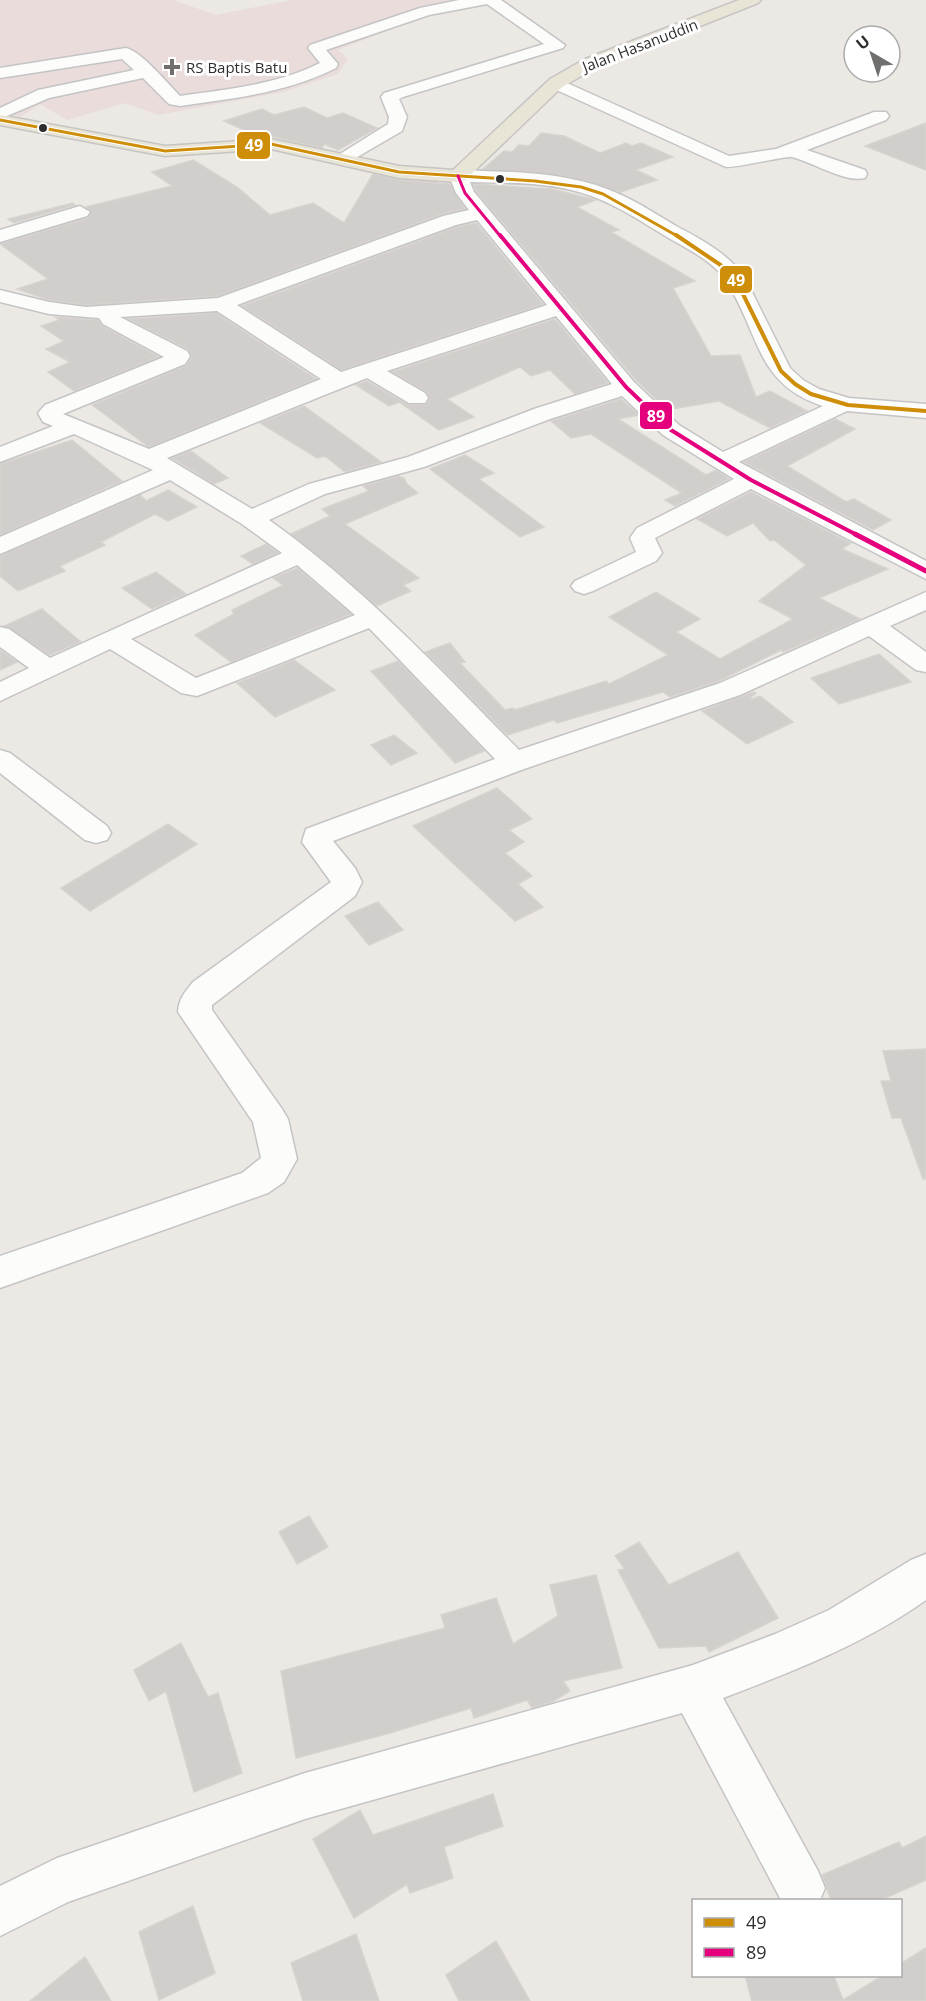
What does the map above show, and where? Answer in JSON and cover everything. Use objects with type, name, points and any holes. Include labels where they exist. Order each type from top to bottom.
[{"type":"main road","name":"Jalan Hasanuddin","points":[[458,176],[556,83],[591,63],[752,0]]},
{"type":"main road","points":[[1,114],[165,151],[271,144],[399,172],[458,176]]},
{"type":"street","points":[[2,72],[126,53],[177,101],[260,88],[302,77],[329,65],[316,48],[419,13],[484,0]]},
{"type":"street","points":[[341,159],[396,127],[398,117],[391,89],[556,45],[491,0]]},
{"type":"street","points":[[57,64],[83,85]]},
{"type":"street","points":[[2,72],[37,96]]},
{"type":"street","points":[[1,114],[37,96],[148,72]]},
{"type":"street","points":[[556,83],[716,160],[742,162],[788,150],[880,116]]},
{"type":"street","points":[[788,150],[858,174]]},
{"type":"street","points":[[926,411],[822,400],[789,381],[781,371],[735,278],[717,261],[669,230],[603,194],[559,184],[458,176],[465,193],[626,387],[671,430],[751,480],[926,571]]},
{"type":"street","points":[[0,236],[80,212]]},
{"type":"street","points":[[0,296],[49,308],[107,313],[221,304],[450,220],[482,213]]},
{"type":"street","points":[[221,304],[338,380]]},
{"type":"street","points":[[149,457],[368,369],[561,307]]},
{"type":"street","points":[[107,313],[110,320],[179,356],[177,359],[49,413],[72,427],[149,457],[251,519],[300,554],[374,617],[514,762]]},
{"type":"street","points":[[368,369],[417,398]]},
{"type":"street","points":[[251,519],[316,489],[416,462],[542,414],[626,387]]},
{"type":"street","points":[[721,462],[845,404]]},
{"type":"street","points":[[0,455],[72,427]]},
{"type":"street","points":[[0,546],[172,471]]},
{"type":"street","points":[[584,586],[647,556],[649,553],[642,538],[646,533],[751,480]]},
{"type":"street","points":[[0,693],[111,638],[300,554]]},
{"type":"street","points":[[0,1272],[191,1207],[255,1183],[271,1172],[279,1159],[270,1119],[195,1012],[195,1002],[205,990],[344,888],[347,882],[344,875],[317,842],[317,836],[514,762],[730,689],[926,600]]},
{"type":"street","points":[[111,638],[190,687],[197,688],[374,617]]},
{"type":"street","points":[[871,625],[926,664]]},
{"type":"street","points":[[0,635],[48,669]]},
{"type":"street","points":[[0,759],[96,833]]},
{"type":"street","points":[[0,1912],[57,1882],[306,1796],[693,1687],[783,1653],[845,1625],[894,1597],[926,1575]]},
{"type":"street","points":[[693,1687],[801,1888]]},
{"type":"shaded area","name":"RS Baptis Batu","points":[[0,0],[173,0],[216,15],[292,0],[504,0],[435,12],[338,50],[348,59],[338,74],[283,92],[158,115],[125,103],[67,120],[40,104],[21,117],[0,112]]},
{"type":"building","points":[[304,107],[327,118],[343,113],[377,128],[338,150],[324,144],[322,148],[261,134],[257,136],[224,121],[262,109],[274,115]]},
{"type":"building","points":[[926,123],[926,170],[865,146]]},
{"type":"building","points":[[541,133],[564,136],[600,153],[626,143],[632,146],[641,143],[673,157],[636,170],[657,180],[621,192],[571,177],[483,169],[504,151],[512,152],[519,145],[529,146]]},
{"type":"building","points":[[193,160],[237,187],[270,215],[313,203],[344,223],[373,174],[399,180],[450,184],[465,209],[442,214],[218,296],[86,305],[49,300],[17,289],[48,279],[0,244],[88,218],[92,212],[86,207],[172,186],[152,172]]},
{"type":"building","points":[[473,184],[552,189],[596,200],[577,207],[619,230],[611,232],[695,281],[673,288],[711,356],[740,355],[756,397],[770,391],[807,411],[770,428],[719,401],[667,410],[636,380],[476,191]]},
{"type":"building","points":[[73,203],[75,205],[14,223],[8,219]]},
{"type":"building","points":[[476,223],[543,304],[341,370],[242,306],[457,227]]},
{"type":"building","points":[[216,313],[316,379],[149,447],[92,405],[186,366],[192,357],[188,349],[128,319]]},
{"type":"building","points":[[55,317],[98,320],[102,326],[159,357],[74,391],[48,372],[70,362],[46,349],[64,341],[41,326],[59,320]]},
{"type":"building","points":[[555,319],[608,383],[575,394],[550,370],[531,376],[520,367],[447,399],[474,417],[439,430],[399,402],[389,406],[356,385],[367,381],[408,405],[425,405],[430,399],[427,392],[392,372]]},
{"type":"building","points":[[621,399],[639,415],[618,419],[706,475],[716,470],[729,479],[675,506],[665,500],[682,493],[591,434],[571,438],[551,421]]},
{"type":"building","points":[[304,406],[381,462],[345,472],[325,456],[317,458],[260,423]]},
{"type":"building","points":[[835,419],[855,429],[787,466],[846,502],[854,499],[891,520],[873,530],[744,462]]},
{"type":"building","points":[[72,440],[122,481],[0,535],[0,464]]},
{"type":"building","points":[[191,451],[228,478],[214,484],[172,458]]},
{"type":"building","points":[[465,455],[494,473],[479,479],[544,527],[520,537],[430,469]]},
{"type":"building","points":[[398,476],[404,478],[407,484],[418,493],[345,524],[419,578],[403,585],[411,591],[377,606],[291,534],[330,516],[322,509],[369,491],[363,486]]},
{"type":"building","points":[[168,490],[197,507],[168,521],[155,514],[101,542],[105,545],[60,566],[65,571],[18,591],[0,576],[0,556],[140,495],[146,501]]},
{"type":"building","points":[[751,492],[851,543],[842,549],[888,569],[819,598],[860,619],[783,652],[781,650],[719,681],[670,697],[663,692],[557,723],[554,720],[508,735],[425,652],[450,643],[465,662],[460,663],[505,710],[513,708],[515,710],[606,681],[609,684],[668,655],[609,617],[656,592],[700,619],[676,632],[720,659],[793,619],[759,601],[806,565],[774,540],[770,541],[753,523],[727,536],[697,519]]},
{"type":"building","points":[[266,544],[278,553],[253,564],[241,556]]},
{"type":"building","points":[[297,568],[351,614],[231,662],[195,635],[234,614],[232,610],[283,585],[273,578]]},
{"type":"building","points":[[156,572],[186,594],[152,609],[122,588]]},
{"type":"building","points":[[42,609],[81,642],[50,655],[4,626]]},
{"type":"building","points":[[0,650],[17,662],[0,670]]},
{"type":"building","points":[[879,654],[911,682],[839,704],[811,678]]},
{"type":"building","points":[[294,660],[335,690],[275,717],[237,683]]},
{"type":"building","points":[[398,661],[484,751],[455,763],[371,671]]},
{"type":"building","points":[[753,692],[756,693],[751,697],[752,699],[760,696],[793,722],[747,744],[702,711]]},
{"type":"building","points":[[394,735],[417,753],[391,765],[371,745]]},
{"type":"building","points":[[497,788],[532,819],[509,830],[524,842],[505,853],[532,876],[518,884],[543,907],[515,921],[413,826]]},
{"type":"building","points":[[168,824],[197,844],[90,911],[61,888]]},
{"type":"building","points":[[378,902],[403,930],[369,945],[345,916]]},
{"type":"building","points":[[926,1049],[926,1179],[923,1179],[901,1118],[892,1118],[881,1081],[891,1081],[883,1051]]},
{"type":"building","points":[[309,1516],[328,1547],[297,1564],[279,1532]]},
{"type":"building","points":[[639,1542],[669,1585],[738,1552],[778,1618],[709,1652],[706,1646],[659,1648],[618,1570],[625,1569],[615,1556]]},
{"type":"building","points":[[596,1575],[622,1668],[563,1681],[570,1691],[552,1702],[532,1708],[527,1700],[474,1718],[471,1708],[296,1758],[281,1671],[445,1628],[441,1615],[496,1598],[513,1644],[558,1616],[550,1585]]},
{"type":"building","points":[[181,1643],[208,1697],[218,1693],[242,1773],[194,1792],[166,1691],[149,1701],[134,1670]]},
{"type":"building","points":[[493,1794],[503,1826],[444,1847],[453,1878],[410,1893],[407,1884],[354,1918],[313,1839],[360,1810],[373,1835]]},
{"type":"building","points":[[926,1836],[926,1880],[883,1899],[831,1899],[822,1875],[899,1842],[902,1848]]},
{"type":"building","points":[[193,1906],[215,1973],[159,2000],[139,1932]]},
{"type":"building","points":[[356,1934],[379,2001],[303,2001],[291,1963]]},
{"type":"building","points":[[496,1941],[530,2001],[459,2001],[446,1975]]},
{"type":"building","points":[[926,1948],[926,2001],[752,2001],[745,1977],[834,1977],[843,2000],[880,1977],[902,1977],[902,1963]]},
{"type":"building","points":[[85,1957],[111,2001],[30,2001]]},
{"type":"transit line","name":"49","points":[[0,120],[165,151],[271,144],[399,172],[535,181],[581,187],[603,194],[669,230],[728,270],[735,278],[781,371],[795,384],[811,394],[848,405],[926,411]]},
{"type":"transit line","name":"89","points":[[458,176],[465,193],[626,387],[671,430],[751,480],[926,571]]},
{"type":"place","name":"RS Baptis Batu","points":[[172,67]]}]
